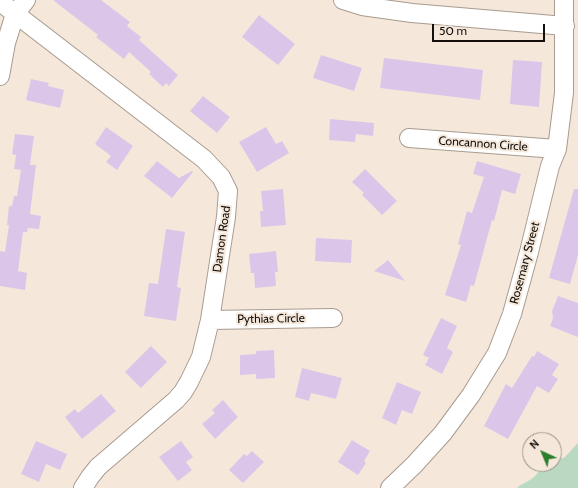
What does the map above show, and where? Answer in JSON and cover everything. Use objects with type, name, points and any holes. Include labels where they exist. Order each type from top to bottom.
[{"type":"street","points":[[343,0],[362,6],[412,13],[565,26]]},
{"type":"street","name":"Rosemary Street","points":[[390,488],[414,465],[443,433],[471,395],[497,353],[512,314],[550,166],[556,149],[564,93],[564,0]]},
{"type":"street","name":"Damon Road","points":[[0,2],[20,7],[204,159],[221,177],[228,192],[226,217],[210,320],[201,357],[195,372],[183,392],[176,400],[98,467],[83,488]]},
{"type":"street","points":[[0,76],[6,43],[20,7]]},
{"type":"street","name":"Concannon Circle","points":[[409,138],[556,149]]},
{"type":"street","name":"Pythias Circle","points":[[210,320],[333,318]]},
{"type":"green space","points":[[578,443],[578,488],[517,488],[533,478],[538,472],[562,472],[562,458]]},
{"type":"building","points":[[53,0],[101,0],[130,22],[127,26],[141,37],[139,40],[178,75],[169,86],[166,83],[163,87],[149,74],[151,72],[129,52],[124,59],[96,37],[98,35]]},
{"type":"building","points":[[259,15],[295,44],[278,65],[242,37]]},
{"type":"building","points":[[321,55],[362,68],[354,91],[313,78]]},
{"type":"building","points":[[384,58],[483,70],[480,100],[380,88]]},
{"type":"building","points":[[513,60],[542,62],[539,107],[510,104]]},
{"type":"building","points":[[31,79],[49,83],[48,86],[64,90],[60,108],[26,100]]},
{"type":"building","points":[[203,96],[230,117],[217,133],[190,111]]},
{"type":"building","points":[[330,119],[374,123],[373,136],[356,134],[355,142],[329,140]]},
{"type":"building","points":[[106,127],[133,146],[117,170],[106,162],[111,156],[95,144]]},
{"type":"building","points":[[266,127],[276,144],[282,141],[289,153],[257,172],[239,142]]},
{"type":"building","points":[[15,134],[34,136],[30,165],[36,165],[30,214],[41,216],[39,229],[28,228],[27,232],[23,232],[18,271],[27,273],[25,290],[0,286],[0,251],[5,252],[9,225],[7,225],[9,206],[12,206],[14,196],[17,196],[21,170],[14,169],[16,155],[12,154]]},
{"type":"building","points":[[157,161],[179,178],[192,171],[193,172],[172,198],[144,176]]},
{"type":"building","points":[[477,161],[521,174],[515,194],[502,190],[474,286],[471,285],[466,302],[445,295],[461,245],[458,244],[467,211],[472,213],[484,177],[473,174]]},
{"type":"building","points":[[365,169],[397,201],[382,215],[362,195],[364,193],[352,182]]},
{"type":"building","points":[[283,189],[286,225],[261,227],[260,211],[263,211],[261,191]]},
{"type":"building","points":[[574,189],[578,189],[578,255],[570,284],[549,278]]},
{"type":"building","points":[[166,229],[185,232],[177,287],[181,288],[176,321],[144,316],[149,283],[158,284]]},
{"type":"building","points":[[316,238],[352,240],[351,263],[315,261]]},
{"type":"building","points":[[276,251],[278,272],[275,272],[276,286],[255,288],[254,273],[251,273],[249,254]]},
{"type":"building","points":[[388,260],[405,281],[374,271]]},
{"type":"building","points":[[558,296],[578,303],[578,337],[550,326],[553,318],[552,311]]},
{"type":"building","points":[[441,318],[457,326],[447,348],[453,352],[442,374],[425,365],[429,358],[423,355]]},
{"type":"building","points":[[151,346],[167,362],[141,388],[125,372]]},
{"type":"building","points":[[274,350],[275,378],[256,379],[256,374],[240,375],[240,355],[256,354],[256,351]]},
{"type":"building","points":[[537,351],[559,364],[552,375],[558,379],[549,393],[537,386],[508,439],[484,426],[506,384],[512,388],[532,356],[534,357]]},
{"type":"building","points":[[302,368],[342,378],[336,399],[311,393],[309,401],[295,397]]},
{"type":"building","points":[[397,382],[421,392],[412,414],[402,410],[396,425],[382,418]]},
{"type":"building","points":[[101,394],[116,411],[82,439],[65,417],[75,409],[78,413]]},
{"type":"building","points":[[223,400],[238,417],[215,439],[202,424],[215,413],[212,410]]},
{"type":"building","points":[[352,440],[370,451],[364,461],[366,463],[358,475],[338,462]]},
{"type":"building","points":[[36,441],[67,454],[60,470],[46,464],[39,482],[21,474]]},
{"type":"building","points":[[181,441],[193,457],[186,462],[192,470],[178,481],[159,457]]},
{"type":"building","points":[[252,451],[264,462],[243,483],[229,470],[244,454],[247,456]]}]
